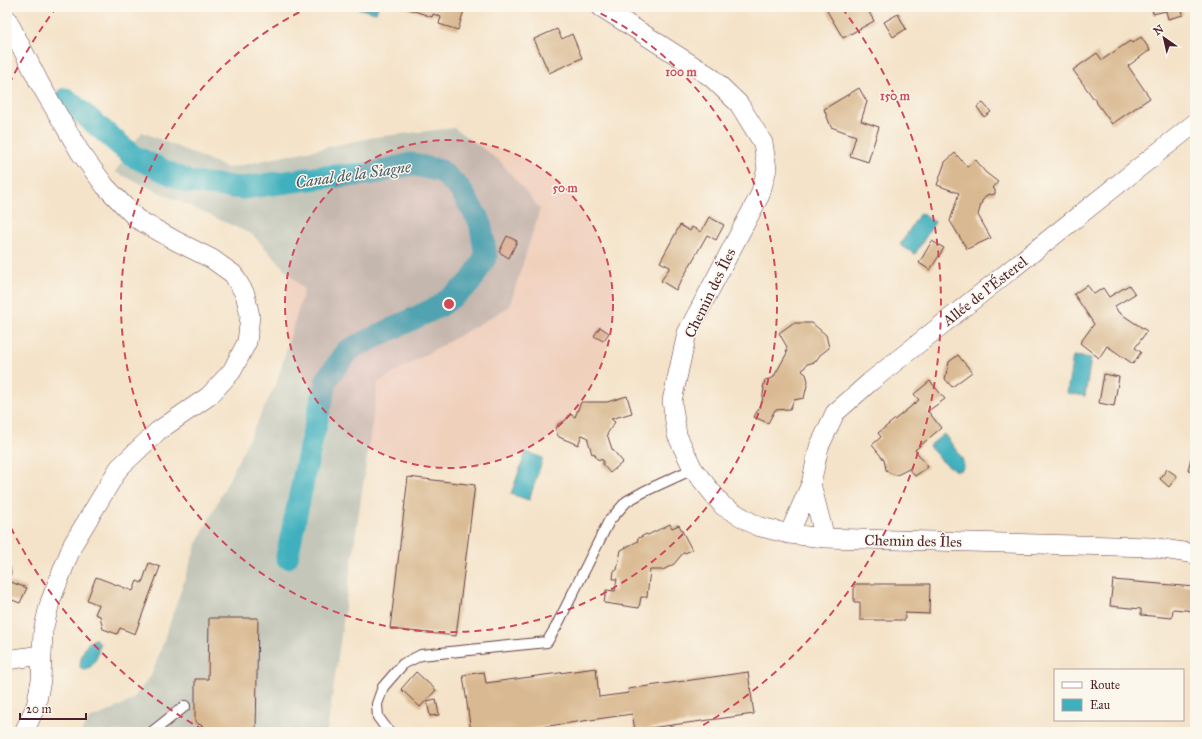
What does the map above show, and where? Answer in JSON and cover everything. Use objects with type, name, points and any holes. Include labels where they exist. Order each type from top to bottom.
[{"type":"street","name":"Chemin des Îles","points":[[601,7],[712,77],[739,104],[763,142],[767,169],[760,195],[688,333],[672,401],[677,435],[693,469],[723,506],[757,526],[789,534],[825,538],[1151,547],[1195,554]]},
{"type":"street","points":[[7,18],[40,84],[80,152],[105,186],[137,219],[212,259],[233,274],[245,294],[250,316],[247,342],[232,371],[209,396],[158,431],[119,468],[73,544],[50,602],[43,631],[41,680],[36,706],[24,732]]},
{"type":"street","name":"Allée de l'Ésterel","points":[[789,534],[811,484],[819,446],[835,413],[870,382],[1195,123]]},
{"type":"street","name":"Allée de l'Ésterel","points":[[811,484],[825,538]]},
{"type":"street","points":[[7,660],[41,655]]},
{"type":"lane","points":[[389,732],[378,717],[377,704],[383,687],[403,664],[421,655],[547,642],[556,627],[609,520],[627,501],[693,469]]},
{"type":"lane","points":[[152,732],[185,706]]},
{"type":"shaded area","points":[[454,128],[500,161],[540,209],[509,307],[378,382],[327,732],[81,732],[89,719],[132,700],[151,676],[196,546],[277,382],[304,290],[253,235],[115,172],[142,132],[228,168],[375,137]]},
{"type":"water","points":[[353,7],[378,7],[376,13]]},
{"type":"water","points":[[920,213],[935,222],[915,254],[900,245]]},
{"type":"water","points":[[1073,356],[1091,358],[1085,396],[1067,393]]},
{"type":"water","points":[[944,434],[962,458],[964,466],[961,470],[956,471],[942,461],[929,446]]},
{"type":"water","points":[[526,452],[543,458],[529,500],[511,494]]},
{"type":"water","points":[[95,639],[99,642],[96,660],[90,667],[83,670],[80,667],[84,650],[91,640]]},
{"type":"building","points":[[403,7],[465,7],[458,30],[439,24],[441,17],[433,14],[432,17]]},
{"type":"building","points":[[833,7],[866,7],[874,21],[843,38],[827,11]]},
{"type":"building","points":[[1152,7],[1182,7],[1183,15],[1168,19],[1166,11],[1153,14]]},
{"type":"building","points":[[898,14],[906,29],[893,37],[884,22]]},
{"type":"building","points":[[557,29],[562,39],[572,34],[582,58],[549,73],[534,39]]},
{"type":"building","points":[[1141,37],[1150,50],[1128,66],[1150,98],[1112,124],[1073,70],[1097,53],[1102,60],[1130,41],[1132,43]]},
{"type":"building","points":[[859,88],[867,102],[861,121],[879,127],[868,162],[850,156],[856,136],[831,127],[824,109]]},
{"type":"building","points":[[983,103],[991,112],[984,117],[977,107]]},
{"type":"building","points":[[955,153],[967,167],[976,160],[985,172],[998,182],[993,188],[995,190],[995,194],[988,194],[982,201],[978,215],[991,238],[967,249],[950,221],[959,193],[937,185],[945,162]]},
{"type":"building","points":[[709,217],[724,225],[716,240],[707,235],[676,290],[661,281],[670,267],[660,262],[680,225],[690,231],[692,227],[701,232]]},
{"type":"building","points":[[507,236],[517,241],[509,258],[499,252]]},
{"type":"building","points":[[932,241],[944,248],[930,270],[919,263]]},
{"type":"building","points":[[1087,285],[1094,294],[1103,288],[1109,297],[1129,285],[1135,294],[1115,306],[1118,312],[1147,331],[1135,348],[1141,352],[1133,364],[1107,346],[1099,358],[1080,343],[1094,324],[1074,294]]},
{"type":"building","points":[[793,323],[812,323],[826,335],[829,348],[820,355],[815,362],[807,364],[802,371],[806,374],[808,381],[804,398],[794,400],[790,409],[775,410],[768,423],[754,417],[762,402],[765,380],[773,378],[787,353],[787,347],[779,333]]},
{"type":"building","points":[[600,327],[609,333],[603,341],[594,336]]},
{"type":"building","points":[[958,355],[972,372],[952,387],[945,379],[949,362]]},
{"type":"building","points":[[1104,374],[1119,377],[1114,406],[1099,403]]},
{"type":"building","points":[[930,381],[945,399],[928,411],[941,428],[915,450],[928,467],[915,476],[909,469],[897,475],[890,473],[886,470],[884,460],[872,445],[881,437],[878,433],[919,400],[914,394]]},
{"type":"building","points":[[627,396],[632,413],[611,419],[615,422],[607,434],[612,449],[623,462],[610,473],[603,465],[603,460],[597,459],[594,453],[592,454],[587,437],[582,435],[578,445],[559,437],[557,434],[556,429],[558,424],[565,421],[570,414],[575,417],[581,402],[607,402]]},
{"type":"building","points":[[1191,458],[1195,459],[1195,471],[1188,470]]},
{"type":"building","points":[[1167,469],[1177,476],[1169,487],[1160,479]]},
{"type":"building","points":[[408,477],[475,485],[456,636],[390,629]]},
{"type":"building","points":[[670,524],[672,528],[679,525],[692,550],[685,553],[684,552],[674,564],[663,570],[650,570],[647,597],[641,597],[639,608],[604,603],[606,590],[615,591],[617,579],[613,579],[614,570],[617,570],[621,550],[638,541],[637,539],[646,534],[648,535]]},
{"type":"building","points":[[7,555],[11,573],[8,581],[27,588],[20,603],[7,598]]},
{"type":"building","points":[[149,563],[160,567],[135,634],[120,628],[117,634],[103,629],[100,616],[95,614],[99,605],[87,600],[96,577],[133,591],[137,581],[142,583]]},
{"type":"building","points":[[1113,580],[1195,587],[1195,611],[1173,609],[1172,618],[1141,615],[1141,609],[1110,606]]},
{"type":"building","points":[[854,584],[930,584],[929,614],[905,613],[905,620],[860,620],[860,602],[854,602]]},
{"type":"building","points":[[209,618],[258,618],[256,732],[204,732],[206,728],[195,722],[195,679],[208,679]]},
{"type":"building","points":[[596,668],[599,697],[629,693],[628,689],[748,672],[754,714],[635,730],[632,714],[507,732],[471,732],[463,675],[484,672],[486,683]]},
{"type":"building","points":[[416,672],[436,690],[420,707],[401,689]]},
{"type":"building","points":[[436,699],[439,715],[430,716],[427,701]]},
{"type":"waterway","name":"Canal de la Siagne","points":[[66,99],[133,156],[188,182],[242,188],[323,177],[370,174],[411,164],[441,171],[460,189],[480,222],[486,256],[470,283],[440,306],[348,350],[327,379],[311,443],[287,557]]}]
